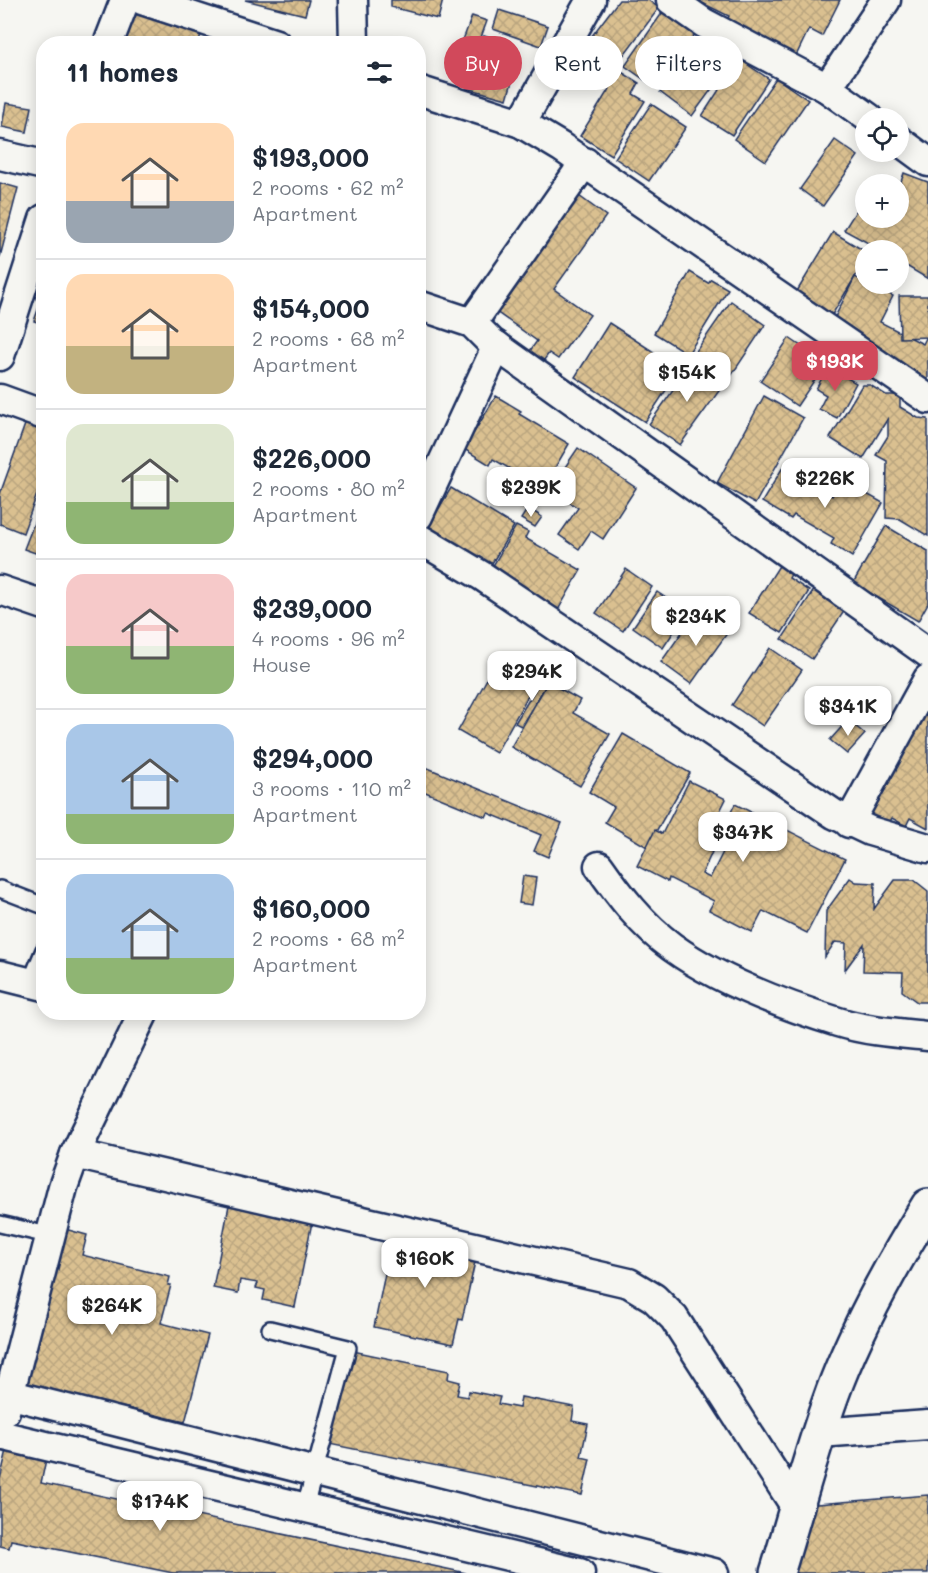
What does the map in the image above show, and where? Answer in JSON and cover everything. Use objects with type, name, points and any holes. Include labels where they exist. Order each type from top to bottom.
[{"type":"street","points":[[111,36],[125,0]]},
{"type":"street","points":[[142,0],[252,36]]},
{"type":"street","points":[[353,0],[354,36]]},
{"type":"street","points":[[521,123],[591,0]]},
{"type":"street","points":[[671,0],[704,22],[827,88],[855,108]]},
{"type":"street","points":[[827,88],[886,0]]},
{"type":"street","points":[[426,93],[521,123],[585,162],[928,399]]},
{"type":"street","points":[[909,148],[928,162]]},
{"type":"street","points":[[0,155],[36,163]]},
{"type":"street","points":[[472,323],[585,162]]},
{"type":"street","points":[[0,356],[36,244]]},
{"type":"street","points":[[426,308],[472,323],[497,346],[928,653]]},
{"type":"street","points":[[426,499],[497,346]]},
{"type":"street","points":[[0,399],[36,412]]},
{"type":"street","points":[[426,543],[482,576],[776,777],[849,823],[928,848]]},
{"type":"street","points":[[0,590],[36,602]]},
{"type":"street","points":[[849,823],[928,679]]},
{"type":"street","points":[[598,866],[628,907],[671,946],[728,980],[839,1023],[928,1036]]},
{"type":"street","points":[[0,975],[36,984]]},
{"type":"street","points":[[140,1020],[75,1154],[48,1236],[4,1394],[0,1433],[580,1573]]},
{"type":"street","points":[[75,1154],[615,1278],[642,1290],[674,1318],[797,1509]]},
{"type":"street","points":[[777,1573],[819,1433],[838,1379],[906,1241],[928,1206]]},
{"type":"street","points":[[4,1394],[714,1573]]},
{"type":"street","points":[[819,1433],[928,1425]]},
{"type":"lane","points":[[0,889],[36,903]]},
{"type":"lane","points":[[0,1224],[48,1236]]},
{"type":"lane","points":[[270,1329],[348,1348],[305,1507]]},
{"type":"building","points":[[245,0],[309,0],[305,15]]},
{"type":"building","points":[[391,0],[443,0],[438,19],[391,7]]},
{"type":"building","points":[[619,0],[648,0],[659,8],[638,36],[635,36],[635,40],[623,56],[623,36],[592,36]]},
{"type":"building","points":[[696,0],[840,0],[822,36],[809,29],[792,64],[743,40],[743,36],[734,36],[722,30],[729,16]]},
{"type":"building","points":[[118,2],[203,28],[200,36],[107,36]]},
{"type":"building","points":[[667,6],[699,28],[693,36],[646,36]]},
{"type":"building","points":[[499,10],[548,26],[544,36],[534,36],[534,44],[522,39],[522,36],[513,36],[493,29]]},
{"type":"building","points":[[472,16],[487,21],[481,36],[464,36]]},
{"type":"building","points":[[706,29],[715,36],[701,36]]},
{"type":"building","points":[[635,52],[635,73],[625,66]]},
{"type":"building","points":[[743,62],[769,79],[732,135],[702,116],[719,90],[743,90]]},
{"type":"building","points":[[623,73],[635,80],[633,94],[645,101],[611,155],[580,136],[608,90],[623,90]]},
{"type":"building","points":[[776,78],[808,100],[766,161],[734,139]]},
{"type":"building","points":[[474,90],[510,90],[507,99]]},
{"type":"building","points":[[661,90],[711,90],[692,116],[660,92]]},
{"type":"building","points":[[6,103],[32,107],[27,132],[2,127]]},
{"type":"building","points":[[651,104],[686,127],[649,181],[615,158]]},
{"type":"building","points":[[835,140],[855,154],[855,160],[823,206],[800,189]]},
{"type":"building","points":[[909,175],[928,182],[928,279],[909,268],[909,240],[862,240],[844,230],[855,212],[855,228],[909,228]]},
{"type":"building","points":[[0,183],[18,188],[0,257]]},
{"type":"building","points":[[575,193],[606,216],[554,289],[590,315],[558,359],[549,353],[541,364],[527,355],[537,341],[492,309]]},
{"type":"building","points":[[833,232],[855,245],[855,277],[827,323],[796,293]]},
{"type":"building","points":[[690,272],[708,283],[711,279],[728,289],[688,354],[654,333]]},
{"type":"building","points":[[855,277],[855,294],[893,296],[880,322],[923,344],[928,334],[928,390],[826,335]]},
{"type":"building","points":[[899,296],[928,296],[928,337],[900,338]]},
{"type":"building","points":[[731,301],[765,325],[729,379],[694,354]]},
{"type":"building","points":[[609,323],[680,369],[645,422],[575,377]]},
{"type":"building","points":[[789,338],[826,363],[797,406],[760,381]]},
{"type":"building","points":[[694,361],[724,384],[680,445],[649,424]]},
{"type":"building","points":[[828,367],[856,383],[837,418],[819,409],[826,395],[816,389]]},
{"type":"building","points":[[862,385],[870,385],[886,395],[900,395],[900,407],[918,418],[928,419],[928,536],[900,519],[886,518],[887,461],[876,455],[888,436],[888,418],[863,459],[830,438]]},
{"type":"building","points":[[496,396],[521,411],[519,414],[569,444],[543,488],[493,459],[490,465],[464,449]]},
{"type":"building","points":[[764,396],[803,418],[755,504],[717,483]]},
{"type":"building","points":[[27,419],[36,422],[36,497],[23,533],[0,524],[0,494]]},
{"type":"building","points":[[578,448],[636,488],[603,539],[591,531],[579,549],[559,535],[578,508],[550,489]]},
{"type":"building","points":[[783,467],[832,496],[842,480],[883,503],[852,557],[831,544],[834,538],[794,515],[791,519],[762,502]]},
{"type":"building","points":[[451,488],[514,526],[485,575],[426,539],[426,530]]},
{"type":"building","points":[[528,508],[542,517],[535,527],[521,519]]},
{"type":"building","points":[[36,518],[36,553],[24,549]]},
{"type":"building","points":[[516,526],[528,532],[525,538],[581,570],[554,617],[486,578]]},
{"type":"building","points":[[886,526],[928,551],[928,603],[918,621],[853,583]]},
{"type":"building","points":[[782,561],[794,569],[789,578],[809,591],[782,633],[749,613]]},
{"type":"building","points":[[626,569],[652,587],[623,631],[596,613]]},
{"type":"building","points":[[814,590],[845,610],[812,659],[782,639]]},
{"type":"building","points":[[657,592],[687,612],[663,648],[633,627]]},
{"type":"building","points":[[715,612],[733,625],[691,684],[661,662],[692,618],[705,626]]},
{"type":"building","points":[[770,648],[802,670],[763,726],[732,705]]},
{"type":"building","points":[[502,652],[540,674],[496,753],[458,731]]},
{"type":"building","points":[[542,678],[548,682],[521,726],[515,723]]},
{"type":"building","points":[[548,682],[580,700],[573,713],[610,734],[580,786],[511,747]]},
{"type":"building","points":[[928,710],[928,828],[910,818],[906,826],[892,818],[888,825],[867,813]]},
{"type":"building","points":[[848,720],[865,734],[847,754],[830,740]]},
{"type":"building","points":[[623,734],[690,773],[647,847],[605,822],[614,807],[589,792]]},
{"type":"building","points":[[426,767],[562,823],[548,857],[534,851],[541,835],[488,813],[486,817],[426,792]]},
{"type":"building","points":[[689,781],[726,799],[702,847],[712,852],[702,874],[710,878],[728,842],[719,837],[735,804],[845,859],[807,933],[763,911],[752,932],[709,910],[714,901],[669,878],[668,882],[637,866],[655,830],[662,834]]},
{"type":"building","points":[[523,876],[536,878],[532,905],[519,903]]},
{"type":"building","points":[[850,878],[856,882],[875,883],[874,909],[895,880],[914,880],[928,891],[928,1002],[917,1002],[902,991],[903,972],[863,971],[864,944],[845,970],[846,943],[835,942],[825,957],[826,911]]},
{"type":"building","points":[[230,1200],[313,1217],[295,1307],[263,1300],[265,1290],[256,1288],[258,1283],[240,1280],[238,1293],[213,1288]]},
{"type":"building","points":[[61,1228],[87,1235],[82,1255],[170,1277],[168,1285],[171,1285],[161,1323],[208,1335],[185,1422],[22,1383]]},
{"type":"building","points":[[393,1235],[477,1253],[462,1320],[459,1319],[453,1344],[374,1327]]},
{"type":"building","points":[[348,1350],[449,1371],[448,1379],[460,1382],[457,1395],[468,1397],[469,1391],[500,1397],[498,1404],[519,1408],[521,1397],[574,1407],[572,1421],[588,1424],[581,1457],[590,1459],[582,1495],[329,1444]]},
{"type":"building","points":[[9,1442],[48,1450],[41,1483],[466,1573],[173,1573],[11,1540],[9,1548],[0,1546],[0,1479]]},
{"type":"building","points":[[928,1495],[928,1573],[786,1573],[780,1507]]}]
